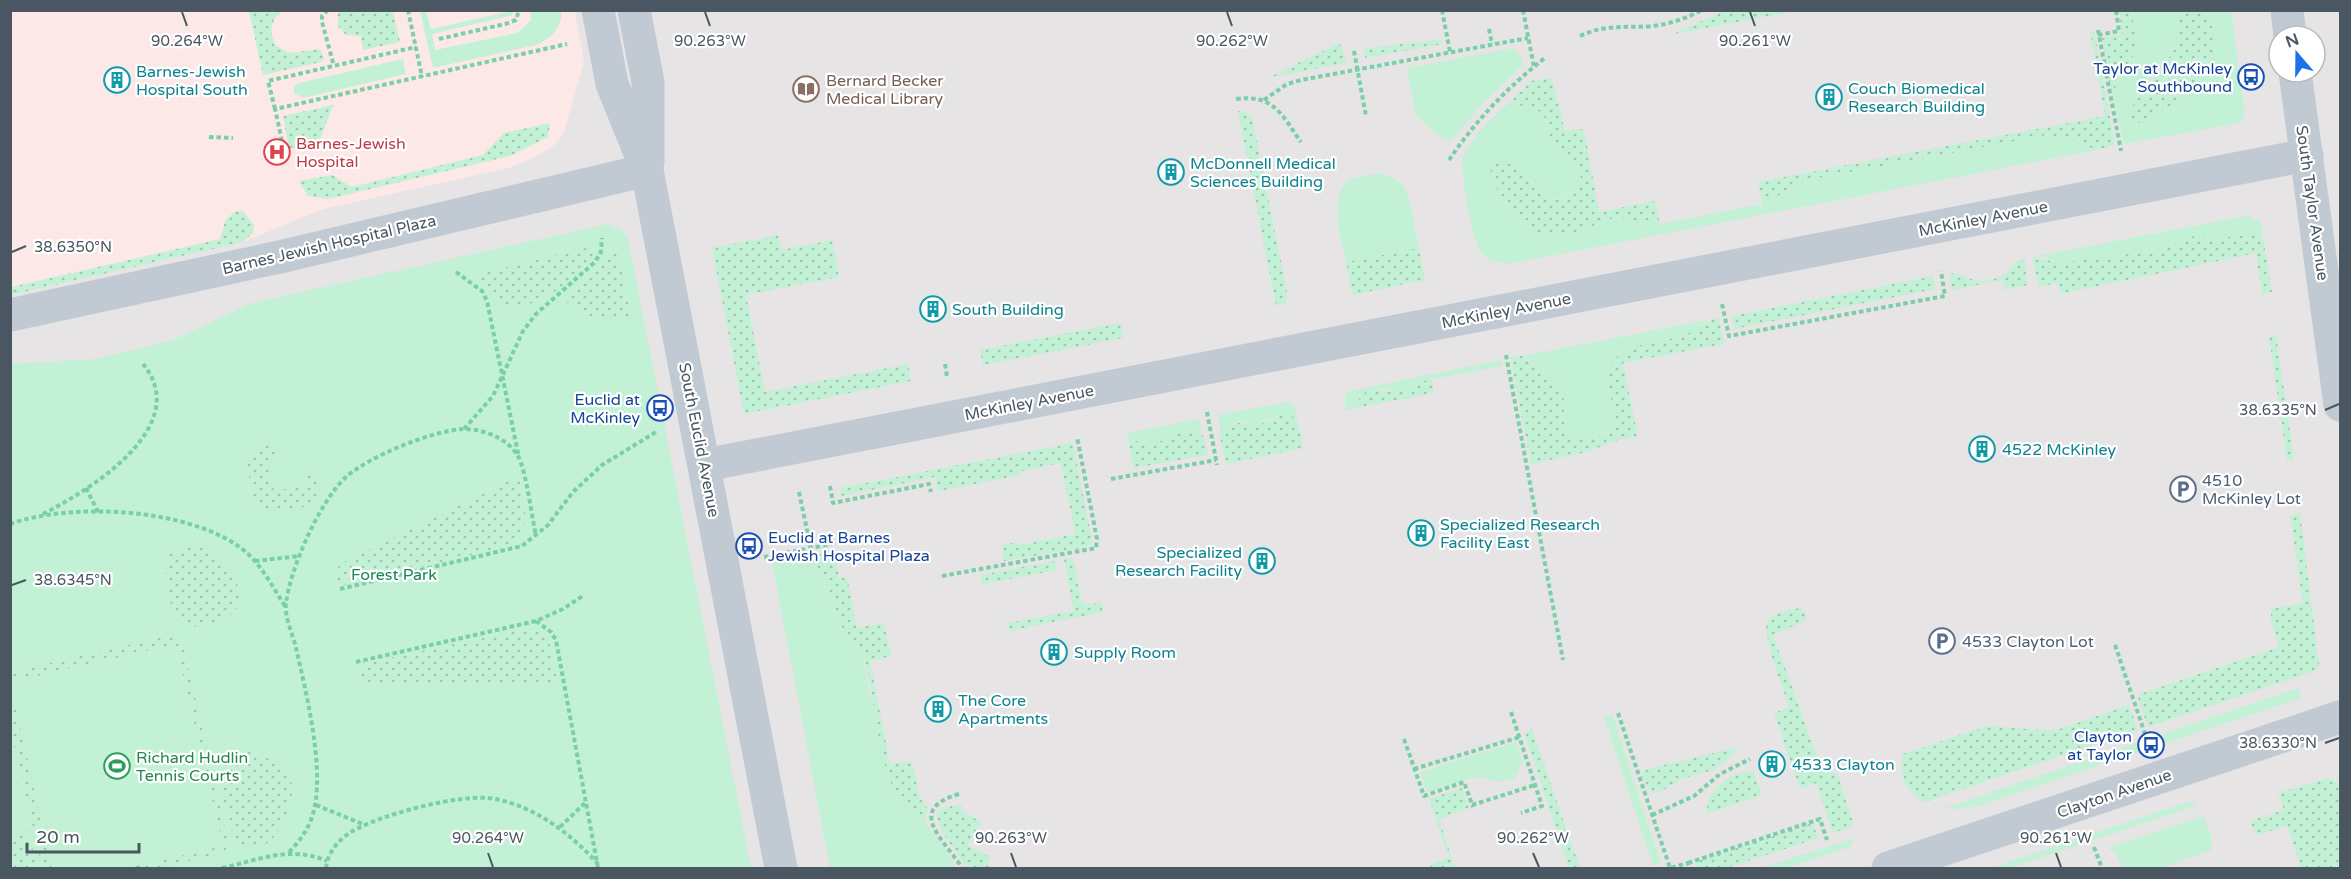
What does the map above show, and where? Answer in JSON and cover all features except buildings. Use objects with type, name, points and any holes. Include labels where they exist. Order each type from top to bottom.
[{"type":"street","points":[[598,10],[612,84],[647,170]]},
{"type":"street","name":"South Euclid Avenue","points":[[634,10],[648,82],[647,170],[781,868]]},
{"type":"street","name":"South Taylor Avenue","points":[[2297,84],[2340,405]]},
{"type":"street","name":"McKinley Avenue","points":[[705,465],[2307,155]]},
{"type":"street","name":"Barnes Jewish Hospital Plaza","points":[[10,315],[284,256],[647,170]]},
{"type":"street","name":"Clayton Avenue","points":[[1888,868],[2340,717]]},
{"type":"path","points":[[328,10],[322,16],[322,22],[334,66]]},
{"type":"path","points":[[408,10],[422,76]]},
{"type":"path","points":[[439,39],[505,24],[516,20],[519,10]]},
{"type":"path","points":[[1442,10],[1450,52]]},
{"type":"path","points":[[1523,10],[1534,67]]},
{"type":"path","points":[[1580,36],[1608,26],[1653,26],[1672,22],[1702,10]]},
{"type":"path","points":[[2116,10],[2119,31],[2098,32],[2121,151]]},
{"type":"path","points":[[1489,29],[1492,44]]},
{"type":"path","points":[[1440,32],[1446,30]]},
{"type":"path","points":[[1264,100],[1287,84],[1528,38]]},
{"type":"path","points":[[275,109],[568,44]]},
{"type":"path","points":[[282,141],[268,81],[416,47]]},
{"type":"path","points":[[1354,51],[1366,116]]},
{"type":"path","points":[[1449,160],[1480,119],[1546,57]]},
{"type":"path","points":[[1236,99],[1253,97],[1274,106],[1301,142]]},
{"type":"path","points":[[209,137],[233,138]]},
{"type":"path","points":[[463,429],[483,410],[504,378],[523,332],[544,307],[595,262],[601,252],[602,238]]},
{"type":"path","points":[[456,272],[482,291],[487,301],[536,536]]},
{"type":"path","points":[[1724,313],[1729,336],[1917,304],[1946,296],[1941,272]]},
{"type":"path","points":[[1506,355],[1563,660]]},
{"type":"path","points":[[39,516],[86,489],[131,452],[148,432],[154,417],[157,392],[150,372],[144,364]]},
{"type":"path","points":[[945,364],[947,377]]},
{"type":"path","points":[[1207,412],[1217,465]]},
{"type":"path","points":[[285,606],[301,556],[334,491],[346,477],[362,466],[424,439],[463,429],[496,436],[506,443],[519,458]]},
{"type":"path","points":[[340,590],[509,551],[536,536],[585,479],[602,465],[657,432]]},
{"type":"path","points":[[942,576],[1096,548],[1097,539],[1077,437]]},
{"type":"path","points":[[1112,479],[1216,460]]},
{"type":"path","points":[[830,486],[833,503],[929,484],[931,492]]},
{"type":"path","points":[[86,489],[99,513]]},
{"type":"path","points":[[799,492],[812,549]]},
{"type":"path","points":[[10,524],[39,516],[99,513],[154,517],[194,525],[220,535],[255,561],[285,606],[311,720],[316,805],[310,824],[289,852]]},
{"type":"path","points":[[764,557],[832,544]]},
{"type":"path","points":[[255,561],[301,556]]},
{"type":"path","points":[[356,662],[536,621],[563,609],[584,595]]},
{"type":"path","points":[[536,621],[551,632],[556,640],[598,866]]},
{"type":"path","points":[[2115,645],[2145,734]]},
{"type":"path","points":[[1511,712],[1542,806],[1521,813]]},
{"type":"path","points":[[1618,713],[1670,868],[1820,819],[1827,840]]},
{"type":"path","points":[[1414,769],[1520,737]]},
{"type":"path","points":[[1404,739],[1424,796],[1464,782],[1472,806],[1535,785]]},
{"type":"path","points":[[1652,815],[1694,796],[1720,774],[1750,759]]},
{"type":"path","points":[[959,794],[936,805],[930,813],[930,820],[933,830],[948,846],[962,868]]},
{"type":"path","points":[[326,868],[327,861],[341,839],[365,826],[420,807],[474,797],[495,798],[516,805],[560,827],[598,866]]},
{"type":"path","points":[[560,827],[586,803]]},
{"type":"path","points":[[316,805],[365,826]]},
{"type":"path","points":[[2094,847],[2102,868]]},
{"type":"path","points":[[222,868],[289,852],[303,853],[327,861]]},
{"type":"path","points":[[1688,863],[1690,868]]},
{"type":"shaded area","name":"Barnes-Jewish Hospital","points":[[10,11],[575,11],[584,62],[563,135],[552,147],[509,168],[324,209],[243,242],[11,295]]},
{"type":"shaded area","points":[[11,11],[2340,11],[2340,868],[11,868]]},
{"type":"green space","points":[[1724,10],[1795,11],[1673,34]]},
{"type":"green space","points":[[249,11],[283,11],[275,18],[272,26],[275,45],[289,53],[320,49],[324,58],[321,62],[263,75]]},
{"type":"green space","points":[[338,11],[393,11],[400,42],[363,50],[361,36],[346,35],[338,26]]},
{"type":"green space","points":[[420,11],[426,11],[431,29],[512,11],[513,15],[432,34],[435,50],[517,33],[531,20],[531,11],[561,11],[561,17],[554,32],[536,45],[433,68]]},
{"type":"green space","points":[[2119,11],[2130,11],[2136,47],[2134,55],[2112,94],[2102,38],[2122,34]]},
{"type":"green space","points":[[2130,11],[2175,11],[2178,24],[2176,44],[2144,90],[2136,124],[2163,110],[2216,53],[2208,11],[2231,11],[2245,115],[2239,123],[2124,144],[2112,94],[2130,63],[2135,47],[2136,37]]},
{"type":"green space","points":[[2175,11],[2208,11],[2215,41],[2212,61],[2205,73],[2181,97],[2154,116],[2131,124],[2128,120],[2129,112],[2172,53],[2178,26]]},
{"type":"green space","points":[[2094,30],[2115,145],[2096,150],[2077,141],[2047,135],[1807,180],[1763,204],[1758,182],[2105,116],[2090,31]]},
{"type":"green space","points":[[1441,39],[1442,44],[1365,58],[1364,49]]},
{"type":"green space","points":[[1340,43],[1346,63],[1268,78]]},
{"type":"green space","points":[[1513,48],[1523,61],[1522,66],[1482,104],[1452,140],[1444,140],[1416,116],[1407,68]]},
{"type":"green space","points":[[403,59],[406,74],[303,98],[294,93],[294,86],[299,83]]},
{"type":"green space","points":[[1552,78],[1565,131],[1584,129],[1599,212],[1655,201],[1660,224],[1613,218],[1575,234],[1559,236],[1545,234],[1531,229],[1520,220],[1501,197],[1490,169],[1495,162],[1508,163],[1519,170],[1546,197],[1556,200],[1568,195],[1582,180],[1576,168],[1554,147],[1547,122],[1541,112],[1510,102],[1531,81]]},
{"type":"green space","points":[[1510,102],[1541,112],[1553,142],[1576,168],[1582,180],[1568,194],[1555,199],[1542,194],[1529,179],[1506,207],[1530,227],[1558,235],[1580,232],[1614,218],[1660,224],[1763,204],[1807,180],[2047,135],[2077,141],[2096,150],[1509,264],[1489,259],[1479,248],[1468,206],[1463,163],[1464,155],[1473,140],[1484,126]]},
{"type":"green space","points":[[333,105],[320,140],[295,149],[289,147],[283,116]]},
{"type":"green space","points":[[1238,111],[1248,113],[1252,118],[1288,297],[1285,304],[1276,306]]},
{"type":"green space","points":[[550,123],[548,137],[510,156],[328,199],[308,196],[299,181],[332,175],[352,187],[483,155],[504,133]]},
{"type":"green space","points":[[1382,173],[1402,183],[1408,194],[1419,248],[1346,262],[1337,219],[1342,188],[1349,179]]},
{"type":"green space","points":[[236,211],[243,211],[254,225],[253,233],[243,242],[11,295],[11,287],[220,239],[226,219]]},
{"type":"green space","points":[[2251,215],[2252,220],[2260,219],[2264,243],[2250,234],[2214,239],[2194,236],[2160,250],[2088,257],[2065,264],[2037,256]]},
{"type":"green space","name":"Forest Park","points":[[608,224],[623,231],[628,239],[751,868],[11,868],[11,364],[95,359],[171,341],[252,303]]},
{"type":"green space","points":[[2250,234],[2259,237],[2264,243],[2272,292],[2262,294],[2256,253],[2060,294],[2058,283],[2039,287],[2032,257],[2065,264],[2088,257],[2160,250],[2194,236],[2214,239]]},
{"type":"green space","points":[[778,235],[781,250],[832,240],[839,277],[746,295],[765,392],[908,364],[911,381],[744,414],[712,248]]},
{"type":"green space","points":[[591,247],[594,255],[574,276],[561,287],[533,303],[518,306],[504,304],[491,297],[475,279],[474,275]]},
{"type":"green space","points":[[617,248],[631,318],[611,320],[594,317],[578,310],[562,298]]},
{"type":"green space","points":[[1419,248],[1425,280],[1352,295],[1346,262]]},
{"type":"green space","points":[[2024,259],[2028,285],[2004,290],[2003,280],[1952,290],[1949,274],[1957,274],[1978,281],[1991,280],[2003,275],[2016,261]]},
{"type":"green space","points":[[1933,276],[1935,289],[1734,329],[1732,316]]},
{"type":"green space","points":[[1719,318],[1724,344],[1623,363],[1638,437],[1618,440],[1587,452],[1531,464],[1510,357],[1523,356],[1557,383],[1563,394],[1564,418],[1568,430],[1578,438],[1591,439],[1606,431],[1612,423],[1614,414],[1608,373],[1612,363],[1619,356],[1627,350],[1687,334]]},
{"type":"green space","points":[[1707,320],[1691,333],[1633,348],[1607,388],[1615,411],[1611,427],[1593,438],[1581,440],[1573,437],[1567,429],[1555,382],[1523,356]]},
{"type":"green space","points":[[1121,323],[1123,338],[983,365],[980,350]]},
{"type":"green space","points":[[2276,335],[2294,460],[2287,461],[2269,337]]},
{"type":"green space","points":[[1501,360],[1502,366],[1427,380],[1396,392],[1382,388],[1358,400],[1356,408],[1345,410],[1345,395],[1349,391]]},
{"type":"green space","points":[[1432,379],[1434,393],[1356,408],[1364,393],[1369,391],[1400,391]]},
{"type":"green space","points":[[1288,402],[1294,406],[1298,422],[1295,417],[1277,416],[1258,425],[1240,421],[1230,423],[1221,430],[1218,415]]},
{"type":"green space","points":[[1285,413],[1297,422],[1303,448],[1226,464],[1219,433],[1224,428],[1233,423],[1262,424]]},
{"type":"green space","points":[[1199,419],[1202,434],[1182,433],[1150,445],[1135,441],[1126,433]]},
{"type":"green space","points":[[1193,431],[1204,436],[1208,455],[1134,468],[1127,435],[1145,444]]},
{"type":"green space","points":[[1073,443],[1092,540],[1091,545],[1086,547],[1004,561],[1002,545],[1018,542],[1019,545],[1075,534],[1061,463],[1021,471],[1021,475],[938,491],[935,477],[841,496],[840,488]]},
{"type":"green space","points":[[265,445],[279,448],[284,456],[267,460],[274,491],[309,485],[307,472],[317,481],[321,493],[316,499],[297,509],[267,511],[252,496],[247,463],[254,453]]},
{"type":"green space","points":[[519,476],[525,518],[520,535],[513,542],[502,548],[339,586],[336,571],[340,564]]},
{"type":"green space","points":[[2300,513],[2319,664],[2317,670],[2148,727],[2137,695],[2279,647],[2271,621],[2271,609],[2303,603],[2290,516]]},
{"type":"green space","points":[[196,545],[214,555],[227,567],[237,583],[242,603],[222,621],[198,627],[180,624],[169,599],[166,580],[167,561],[170,554]]},
{"type":"green space","points":[[834,550],[839,578],[847,577],[857,628],[884,623],[891,656],[870,661],[890,764],[912,761],[920,798],[928,809],[925,823],[908,810],[895,792],[887,771],[862,655],[841,625],[831,594],[823,580],[797,558]]},
{"type":"green space","points":[[797,558],[821,578],[829,591],[838,620],[861,652],[886,767],[893,787],[917,819],[925,823],[944,847],[956,868],[830,868],[772,562]]},
{"type":"green space","points":[[1073,558],[1082,604],[1102,603],[1103,612],[1009,631],[1007,623],[1074,611],[1064,559]]},
{"type":"green space","points":[[1055,561],[1057,570],[982,584],[980,575]]},
{"type":"green space","points":[[1801,608],[1807,616],[1805,621],[1773,635],[1821,767],[1838,775],[1854,826],[1833,833],[1816,783],[1800,789],[1774,713],[1789,707],[1770,651],[1767,622],[1777,614]]},
{"type":"green space","points":[[528,628],[539,629],[548,636],[558,685],[364,684],[357,665]]},
{"type":"green space","points":[[172,635],[179,636],[182,640],[229,845],[224,852],[161,868],[143,868],[142,865],[223,846],[176,644],[11,682],[11,672]]},
{"type":"green space","points":[[10,687],[52,868],[42,868],[11,727]]},
{"type":"green space","points":[[2298,688],[2301,698],[1978,806],[1959,809],[1945,808]]},
{"type":"green space","points":[[2129,705],[2138,730],[1924,802],[1912,793],[1905,782],[1902,769],[1903,754],[1988,726],[2054,731]]},
{"type":"green space","points":[[1612,714],[1661,863],[1653,865],[1604,717]]},
{"type":"green space","points":[[1531,727],[1580,868],[1569,868],[1525,736]]},
{"type":"green space","points":[[1516,742],[1523,762],[1515,778],[1499,782],[1476,777],[1427,792],[1420,772]]},
{"type":"green space","points":[[1739,747],[1728,760],[1713,770],[1684,778],[1658,793],[1650,791],[1642,777],[1643,770]]},
{"type":"green space","points":[[249,750],[280,765],[288,773],[292,784],[287,813],[280,828],[271,840],[260,847],[247,847],[234,839],[222,786],[227,763],[235,755]]},
{"type":"green space","points":[[1753,770],[1762,795],[1706,814],[1711,796],[1721,783],[1735,775]]},
{"type":"green space","points":[[2328,778],[2338,782],[2340,791],[2340,868],[2301,868],[2287,826],[2256,835],[2250,821],[2284,810],[2278,793]]},
{"type":"green space","points":[[1462,788],[1469,808],[1439,819],[1455,868],[1430,868],[1431,864],[1449,858],[1429,799]]},
{"type":"green space","points":[[2190,801],[2196,806],[2010,868],[2000,868],[1999,865]]},
{"type":"green space","points":[[961,804],[962,811],[981,822],[968,845],[991,858],[987,864],[989,868],[966,868],[941,830],[937,815],[939,809]]},
{"type":"green space","points":[[2204,816],[2212,841],[2211,850],[2160,868],[2123,868],[2116,854],[2108,848]]},
{"type":"green space","points":[[1813,823],[1818,838],[1727,868],[1697,868],[1695,862]]},
{"type":"green space","points":[[29,832],[37,868],[11,868],[11,834]]},
{"type":"green space","points":[[1854,838],[1850,847],[1786,868],[1762,868]]},
{"type":"place","name":"Taylor at McKinley Southbound","points":[[2251,77]]},
{"type":"place","name":"Barnes-Jewish Hospital South","points":[[117,80]]},
{"type":"place","name":"Bernard Becker Medical Library","points":[[806,89]]},
{"type":"place","name":"Couch Biomedical Research Building","points":[[1829,97]]},
{"type":"place","name":"Barnes-Jewish Hospital","points":[[277,152]]},
{"type":"place","name":"McDonnell Medical Sciences Building","points":[[1171,172]]},
{"type":"place","name":"South Building","points":[[933,309]]},
{"type":"place","name":"Euclid at McKinley","points":[[660,408]]},
{"type":"place","name":"4522 McKinley","points":[[1982,449]]},
{"type":"place","name":"4510 McKinley Lot","points":[[2183,489]]},
{"type":"place","name":"Specialized Research Facility East","points":[[1421,533]]},
{"type":"place","name":"Euclid at Barnes Jewish Hospital Plaza","points":[[749,546]]},
{"type":"place","name":"Specialized Research Facility","points":[[1262,561]]},
{"type":"place","name":"4533 Clayton Lot","points":[[1942,641]]},
{"type":"place","name":"Supply Room","points":[[1054,652]]},
{"type":"place","name":"The Core Apartments","points":[[938,709]]},
{"type":"place","name":"Clayton at Taylor","points":[[2151,745]]},
{"type":"place","name":"4533 Clayton","points":[[1772,764]]},
{"type":"place","name":"Richard Hudlin Tennis Courts","points":[[117,766]]}]
